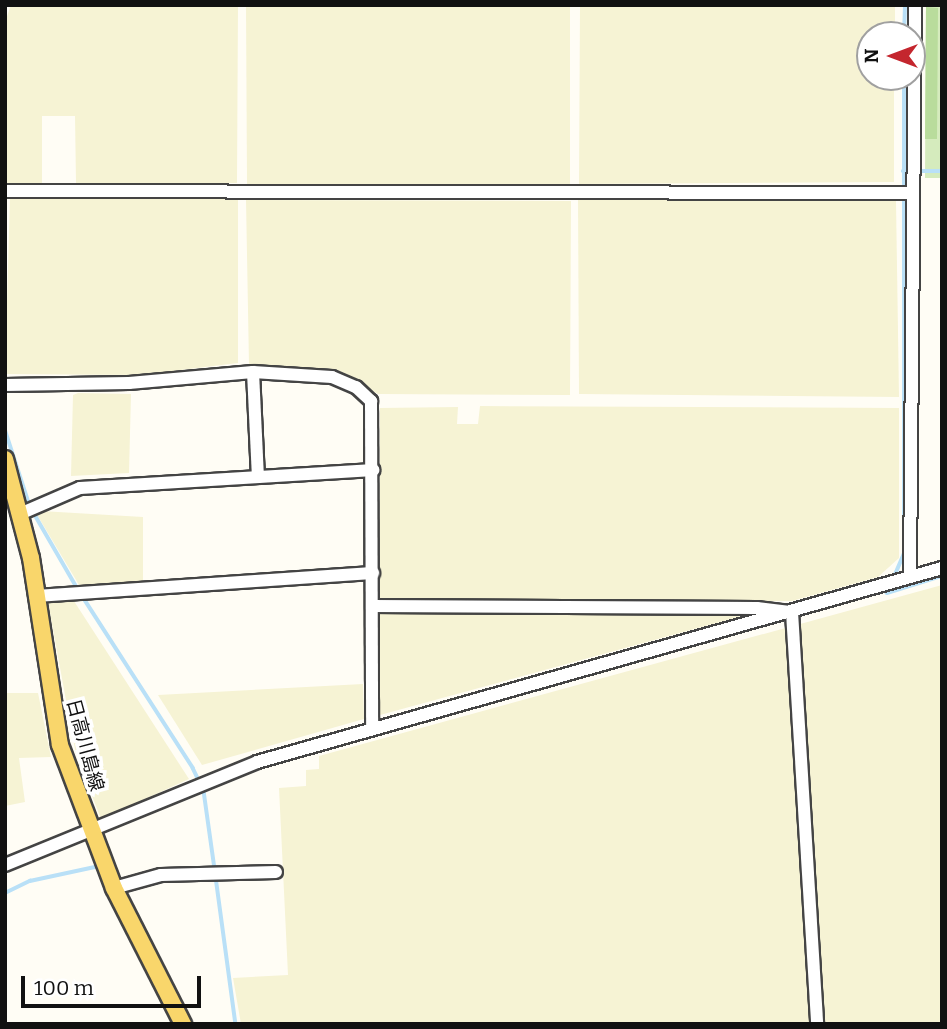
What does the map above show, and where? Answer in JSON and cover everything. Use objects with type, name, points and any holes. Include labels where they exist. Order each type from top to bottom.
[{"type":"main road","name":"日高川島線","points":[[5,459],[22,513],[60,745],[89,831],[114,888],[183,1024]]},
{"type":"street","points":[[910,577],[915,5]]},
{"type":"street","points":[[5,191],[913,193]]},
{"type":"street","points":[[253,372],[258,477]]},
{"type":"street","points":[[5,385],[129,383],[253,372],[332,377],[356,387],[373,409],[372,727]]},
{"type":"street","points":[[22,513],[80,488],[373,470]]},
{"type":"street","points":[[5,864],[89,831],[212,777],[372,727],[942,568]]},
{"type":"street","points":[[35,596],[373,573]]},
{"type":"street","points":[[372,606],[757,608],[792,612]]},
{"type":"street","points":[[792,612],[817,1024]]},
{"type":"street","points":[[114,888],[162,875],[276,872]]},
{"type":"shaded area","points":[[11,5],[238,5],[237,183],[76,183],[75,116],[42,116],[42,183],[5,183],[5,22]]},
{"type":"shaded area","points":[[246,5],[570,5],[570,186],[247,184]]},
{"type":"shaded area","points":[[580,5],[895,5],[895,21],[856,21],[856,91],[894,91],[894,182],[579,184]]},
{"type":"shaded area","points":[[238,195],[238,363],[140,375],[5,374],[10,197]]},
{"type":"shaded area","points":[[578,198],[896,201],[899,397],[579,394]]},
{"type":"shaded area","points":[[246,200],[571,201],[570,395],[378,394],[334,369],[249,365]]},
{"type":"shaded area","points":[[131,394],[129,473],[71,476],[73,395]]},
{"type":"shaded area","points":[[480,406],[899,408],[899,558],[878,577],[792,601],[380,600],[380,408],[458,407],[457,424],[478,424]]},
{"type":"shaded area","points":[[41,511],[143,517],[143,583],[79,585],[36,513]]},
{"type":"shaded area","points":[[942,585],[942,1024],[241,1024],[233,978],[288,975],[279,788],[306,786],[306,770],[319,769],[319,756]]},
{"type":"shaded area","points":[[72,598],[189,779],[101,819],[76,755],[48,600]]},
{"type":"shaded area","points":[[380,613],[742,616],[380,715]]},
{"type":"shaded area","points":[[363,684],[364,719],[202,765],[158,695]]},
{"type":"shaded area","points":[[5,693],[38,693],[51,757],[19,758],[25,802],[5,806]]},
{"type":"green space","points":[[926,5],[942,5],[942,178],[925,178]]},
{"type":"green space","points":[[926,7],[938,8],[937,139],[925,139]]},
{"type":"waterway","points":[[904,21],[905,5]]},
{"type":"waterway","points":[[894,577],[904,553],[904,91]]},
{"type":"waterway","points":[[903,171],[942,171]]},
{"type":"waterway","points":[[5,429],[30,506]]},
{"type":"waterway","points":[[34,513],[79,591]]},
{"type":"waterway","points":[[889,587],[887,593],[942,576]]},
{"type":"waterway","points":[[83,597],[193,768],[204,791],[215,869]]},
{"type":"waterway","points":[[5,893],[30,881],[95,867]]},
{"type":"waterway","points":[[216,877],[236,1024]]}]
